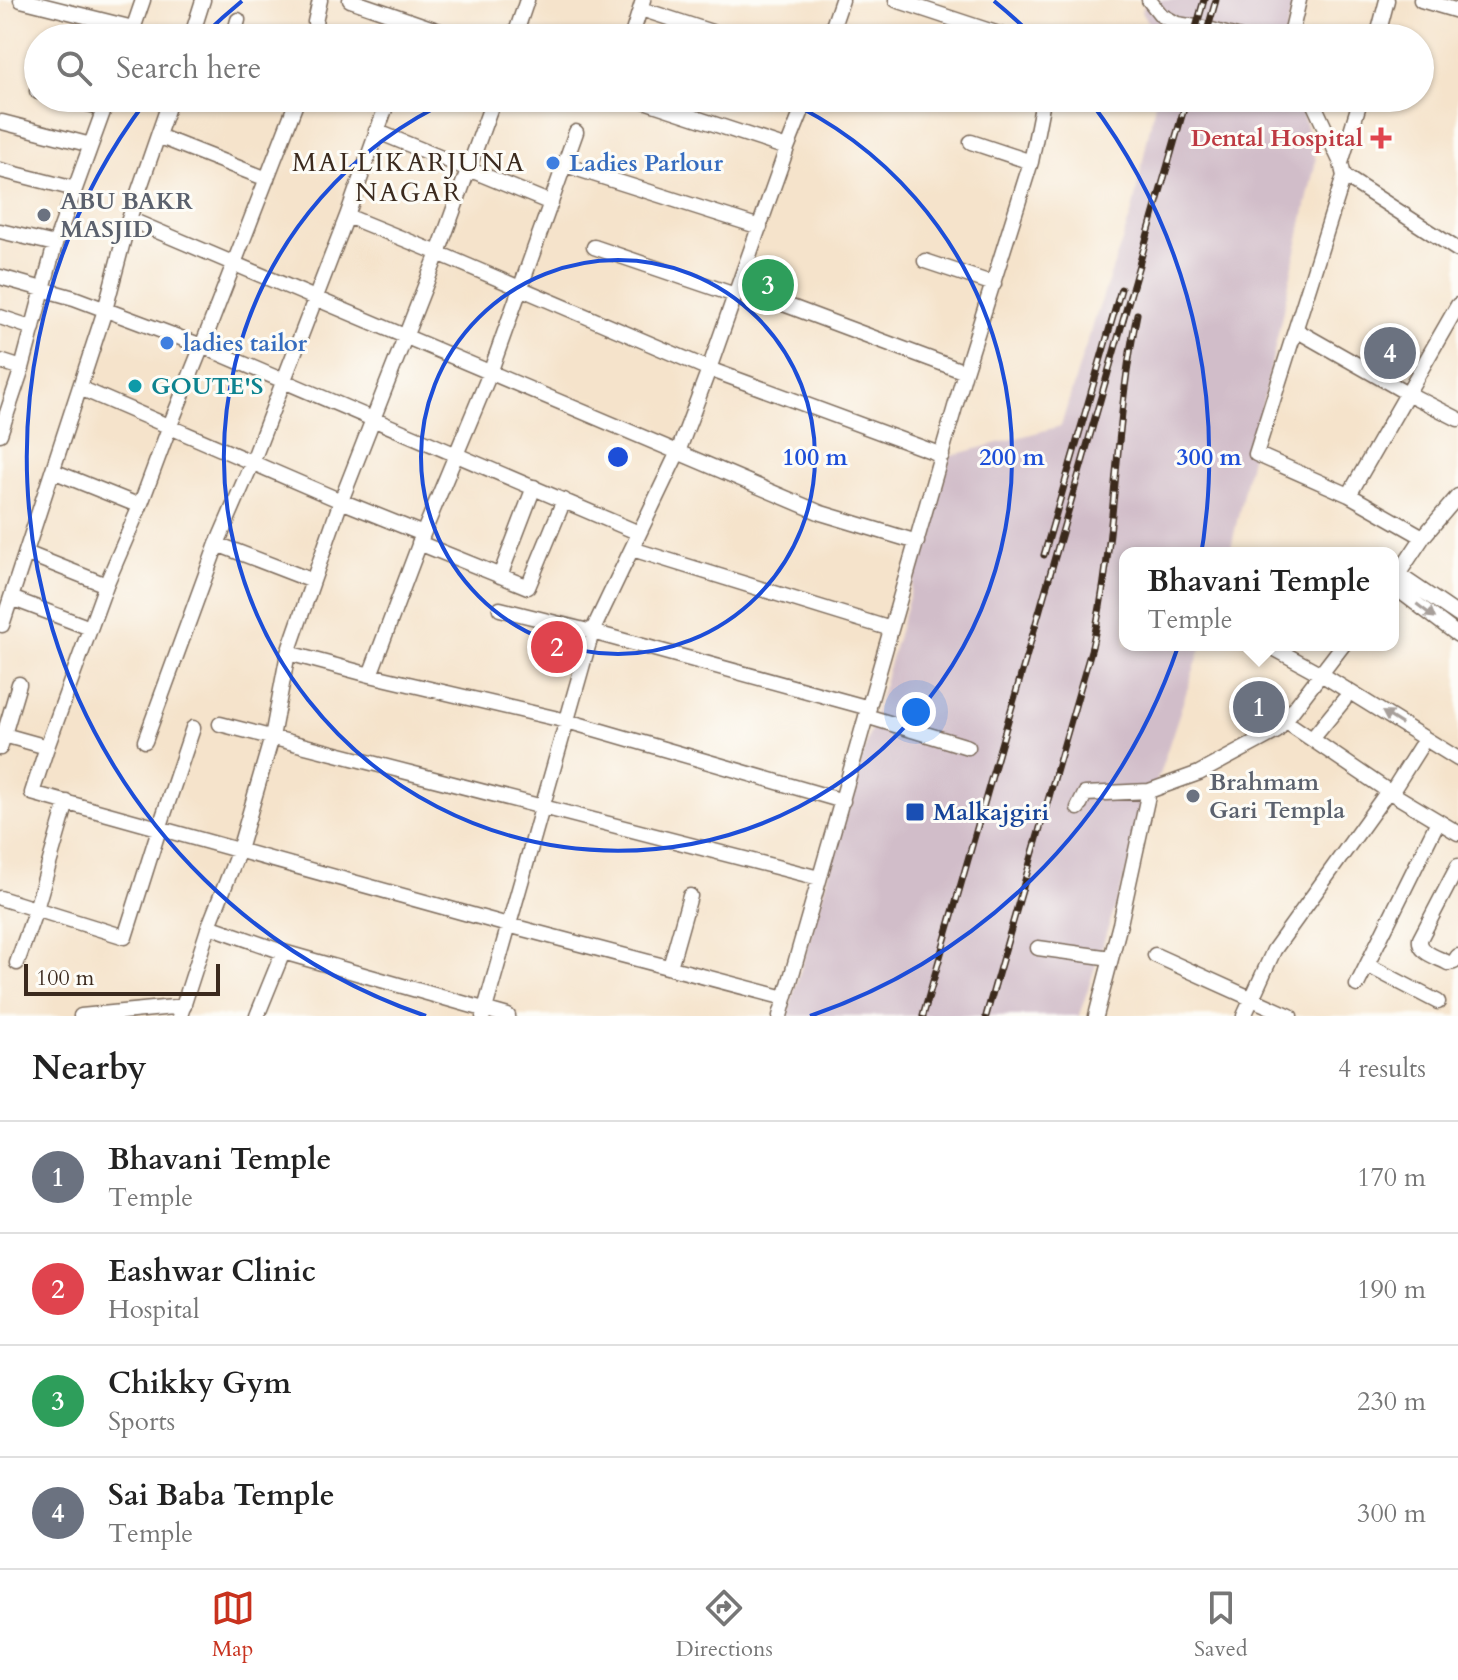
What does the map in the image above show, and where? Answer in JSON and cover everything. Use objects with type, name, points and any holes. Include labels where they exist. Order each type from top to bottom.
[{"type":"street","points":[[21,0],[102,24]]},
{"type":"street","points":[[135,24],[143,0]]},
{"type":"street","points":[[195,24],[203,0]]},
{"type":"street","points":[[316,24],[320,0]]},
{"type":"street","points":[[350,0],[419,24]]},
{"type":"street","points":[[519,24],[527,0]]},
{"type":"street","points":[[834,24],[842,0]]},
{"type":"street","points":[[896,0],[969,24]]},
{"type":"street","points":[[1149,0],[1161,15],[1177,24]]},
{"type":"street","points":[[1293,24],[1299,0]]},
{"type":"street","points":[[1381,24],[1387,0]]},
{"type":"street","points":[[1421,0],[1458,11]]},
{"type":"street","points":[[636,24],[642,4],[694,24]]},
{"type":"street","points":[[237,24],[238,20]]},
{"type":"street","points":[[0,434],[6,396],[22,368],[55,244],[103,112]]},
{"type":"street","points":[[2,625],[105,310],[129,219],[166,112]]},
{"type":"street","points":[[293,112],[140,506],[106,585],[32,793],[785,998]]},
{"type":"street","points":[[145,741],[217,544],[252,463],[347,216],[383,112]]},
{"type":"street","points":[[84,1016],[182,1011],[209,926],[239,850],[272,737],[288,653],[341,501],[407,338],[489,112]]},
{"type":"street","points":[[678,112],[787,148]]},
{"type":"street","points":[[484,1013],[592,632],[678,452],[801,112]]},
{"type":"street","points":[[780,1016],[965,372],[1012,228],[1041,112]]},
{"type":"street","points":[[1317,112],[1342,170],[1458,250]]},
{"type":"street","points":[[1357,112],[1296,330],[1256,454],[1349,495],[1423,537]]},
{"type":"street","points":[[2,122],[91,145]]},
{"type":"street","points":[[376,131],[551,203]]},
{"type":"street","points":[[370,675],[421,538],[490,373],[576,132]]},
{"type":"street","points":[[158,136],[267,179]]},
{"type":"street","points":[[971,142],[1031,162]]},
{"type":"street","points":[[565,165],[760,227]]},
{"type":"street","points":[[0,170],[75,189]]},
{"type":"street","points":[[347,216],[709,369],[942,455]]},
{"type":"street","points":[[129,219],[821,513],[917,542]]},
{"type":"street","points":[[0,231],[55,244]]},
{"type":"street","points":[[594,247],[736,291],[965,372]]},
{"type":"street","points":[[925,261],[994,284]]},
{"type":"street","points":[[0,277],[105,310],[202,346],[639,533]]},
{"type":"street","points":[[1349,495],[1458,305]]},
{"type":"street","points":[[0,317],[33,328]]},
{"type":"street","points":[[1296,330],[1458,419]]},
{"type":"street","points":[[0,361],[22,368]]},
{"type":"street","points":[[80,388],[341,501],[528,587],[564,500]]},
{"type":"street","points":[[53,471],[140,506]]},
{"type":"street","points":[[500,576],[534,487]]},
{"type":"street","points":[[1399,575],[1423,537],[1458,496]]},
{"type":"street","points":[[217,544],[313,581]]},
{"type":"street","points":[[632,549],[891,629]]},
{"type":"street","points":[[26,553],[106,585]]},
{"type":"street","points":[[1399,583],[1458,615]]},
{"type":"street","points":[[1399,584],[1458,635]]},
{"type":"street","points":[[11,598],[90,628]]},
{"type":"street","points":[[500,609],[592,632],[868,712],[968,747]]},
{"type":"street","points":[[1279,651],[1458,759]]},
{"type":"street","points":[[1078,808],[1085,794],[1149,791],[1199,773],[1277,731],[1338,651]]},
{"type":"street","points":[[288,653],[567,721],[843,801]]},
{"type":"street","points":[[19,684],[2,741],[47,747]]},
{"type":"street","points":[[1312,739],[1344,700]]},
{"type":"street","points":[[1285,721],[1389,792],[1458,833]]},
{"type":"street","points":[[220,724],[819,878]]},
{"type":"street","points":[[0,898],[125,937],[193,728]]},
{"type":"street","points":[[1244,1016],[1274,950],[1420,747]]},
{"type":"street","points":[[1096,1016],[1149,791]]},
{"type":"street","points":[[17,963],[67,802]]},
{"type":"street","points":[[1357,985],[1438,821]]},
{"type":"street","points":[[1458,866],[1419,945],[1422,950],[1448,963],[1454,962],[1458,956]]},
{"type":"street","points":[[670,967],[690,896]]},
{"type":"street","points":[[209,926],[283,952],[484,1013],[508,1016]]},
{"type":"street","points":[[1038,948],[1111,958]]},
{"type":"street","points":[[257,1016],[283,952]]},
{"type":"street","points":[[1155,955],[1290,1016]]},
{"type":"street","points":[[1367,965],[1438,1002]]},
{"type":"shaded area","points":[[1146,0],[1294,0],[1288,24],[1150,24],[1141,12]]},
{"type":"shaded area","points":[[1153,112],[1302,112],[1316,160],[1231,547],[1119,547],[1119,651],[1200,651],[1079,1016],[787,1016],[950,456],[1061,426],[1132,212]]},
{"type":"railway","points":[[1197,24],[1204,0]]},
{"type":"railway","points":[[1209,24],[1216,0]]},
{"type":"railway","points":[[923,1016],[1183,112]]},
{"type":"railway","points":[[1044,555],[1121,289]]},
{"type":"railway","points":[[986,1016],[1092,647],[1106,564],[1129,355],[1137,314]]},
{"type":"place","name":"Dental Hospital","points":[[1381,138]]},
{"type":"place","name":"Ladies Parlour","points":[[553,163]]},
{"type":"place","name":"ABU BAKR MASJID","points":[[44,215]]},
{"type":"place","name":"Chikky Gym","points":[[768,285]]},
{"type":"place","name":"ladies tailor","points":[[167,343]]},
{"type":"place","name":"Sai Baba Temple","points":[[1390,353]]},
{"type":"place","name":"GOUTE'S","points":[[135,386]]},
{"type":"place","name":"Eashwar Clinic","points":[[557,647]]},
{"type":"place","name":"Bhavani Temple","points":[[1259,707]]},
{"type":"place","name":"Brahmam Gari Templa","points":[[1193,796]]},
{"type":"place","name":"Malkajgiri","points":[[915,812]]},
{"type":"district","name":"MALLIKARJUNA NAGAR","points":[[409,177]]}]
